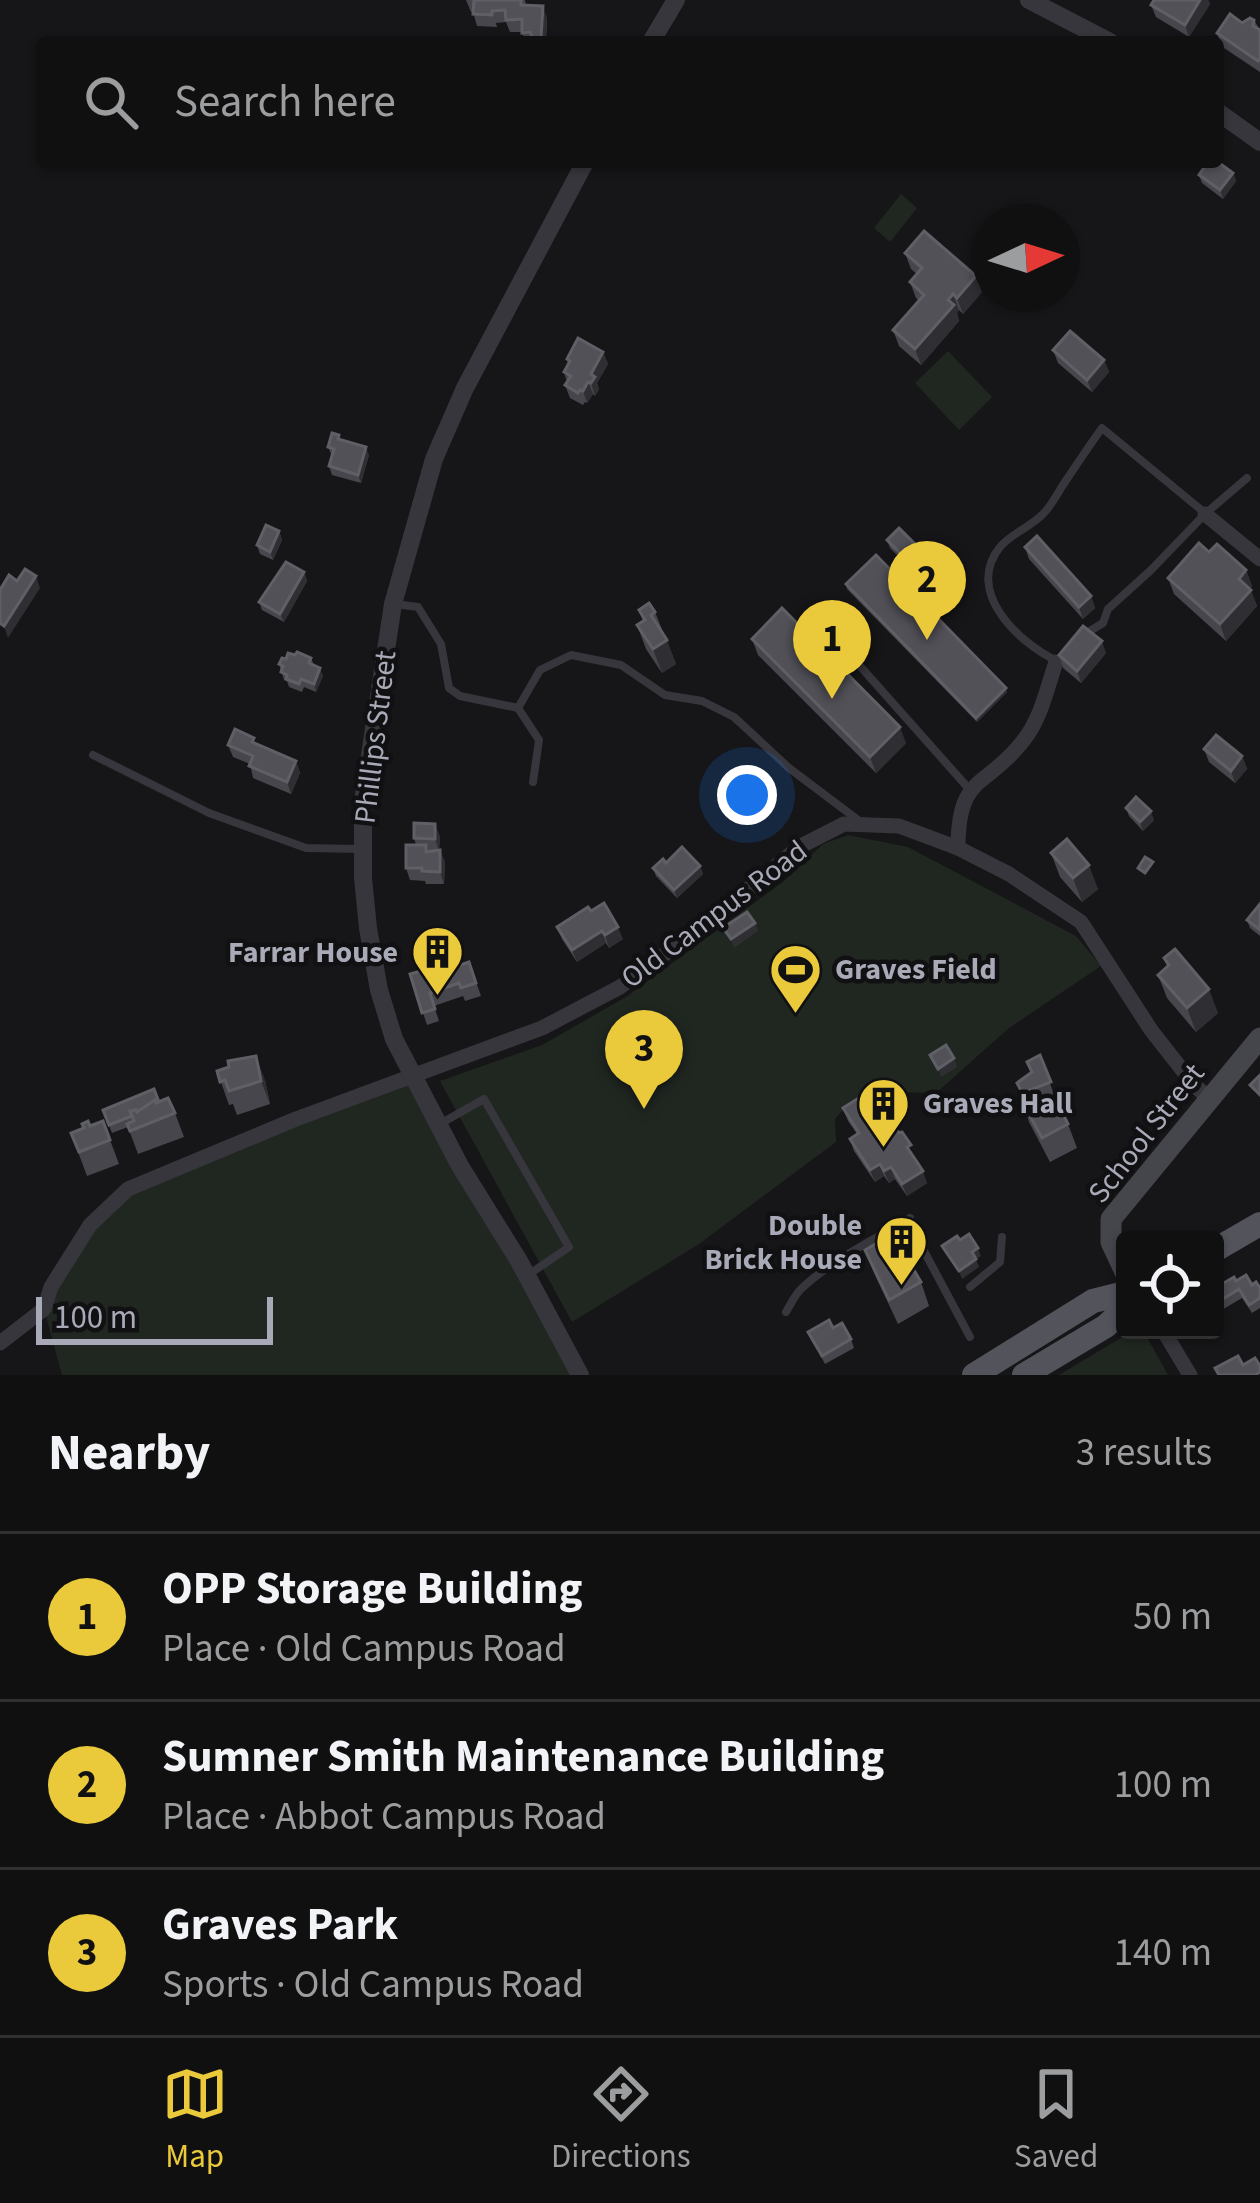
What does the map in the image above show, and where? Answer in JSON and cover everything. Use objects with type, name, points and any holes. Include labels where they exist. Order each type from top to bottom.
[{"type":"main road","name":"School Street","points":[[1116,1253],[1111,1219],[1260,1038]]},
{"type":"main road","points":[[1224,1245],[1260,1224]]},
{"type":"main road","points":[[974,1375],[1093,1301],[1116,1295]]},
{"type":"main road","points":[[1024,1375],[1116,1317]]},
{"type":"street","points":[[655,36],[676,0]]},
{"type":"street","points":[[1029,0],[1098,36]]},
{"type":"street","points":[[1224,116],[1260,142]]},
{"type":"street","name":"Phillips Street","points":[[580,1375],[394,1039],[368,928],[363,801],[393,604],[423,494],[465,388],[582,168]]},
{"type":"street","points":[[1205,514],[1260,559]]},
{"type":"street","points":[[958,848],[961,807],[970,790],[1022,744],[1060,657]]},
{"type":"street","name":"Old Campus Road","points":[[0,1343],[44,1309],[51,1287],[90,1225],[128,1189],[296,1119],[542,1028],[620,987],[799,847],[844,824],[899,826],[958,848],[1009,874],[1081,922],[1151,1030],[1210,1099]]},
{"type":"street","points":[[1168,1339],[1190,1375]]},
{"type":"lane","points":[[1060,657],[1020,636],[1000,612],[987,588],[990,562],[1016,532],[1045,512],[1102,428],[1205,514]]},
{"type":"lane","points":[[1074,641],[1103,623],[1108,609],[1247,478]]},
{"type":"lane","points":[[393,604],[418,607],[441,644],[449,688],[460,696],[518,709],[539,740],[533,782]]},
{"type":"lane","points":[[812,612],[970,790]]},
{"type":"lane","points":[[518,709],[541,670],[571,655],[622,665],[665,695],[702,701],[734,717],[789,768],[863,824]]},
{"type":"lane","points":[[93,755],[209,813],[306,848],[363,849]]},
{"type":"lane","points":[[438,1125],[484,1099],[569,1247],[526,1275]]},
{"type":"lane","points":[[787,1312],[798,1290],[910,1220],[970,1337]]},
{"type":"lane","points":[[970,1288],[1000,1262],[1002,1237]]},
{"type":"shaded area","points":[[901,194],[917,208],[890,242],[874,228]]},
{"type":"shaded area","points":[[948,351],[992,397],[959,430],[915,383]]},
{"type":"shaded area","points":[[848,835],[908,847],[1076,936],[1101,966],[1009,1028],[936,1093],[880,1092],[857,1100],[835,1119],[836,1142],[699,1244],[572,1322],[440,1081],[542,1045],[626,997],[784,881],[823,844]]},
{"type":"shaded area","points":[[412,1077],[583,1375],[62,1375],[44,1309],[61,1272],[128,1189]]},
{"type":"shaded area","points":[[1119,1339],[1148,1339],[1168,1375],[1059,1375]]},
{"type":"building","points":[[474,0],[521,0],[521,5],[543,6],[541,36],[522,33],[522,19],[506,20],[505,10],[473,14]]},
{"type":"building","points":[[1154,0],[1200,0],[1185,25],[1151,5]]},
{"type":"building","points":[[1230,14],[1242,23],[1254,20],[1253,26],[1260,30],[1260,58],[1258,61],[1217,33]]},
{"type":"building","points":[[1224,166],[1233,173],[1220,190],[1199,175],[1204,168]]},
{"type":"building","points":[[924,231],[972,273],[972,281],[957,298],[953,294],[948,300],[954,305],[915,349],[893,330],[924,295],[910,282],[922,268],[905,253]]},
{"type":"building","points":[[1070,331],[1104,360],[1087,380],[1053,350]]},
{"type":"building","points":[[578,338],[603,352],[591,374],[595,377],[578,393],[565,385],[571,376],[564,372]]},
{"type":"building","points":[[332,433],[366,447],[358,475],[329,466]]},
{"type":"building","points":[[266,525],[279,531],[270,552],[257,545]]},
{"type":"building","points":[[899,528],[914,543],[902,555],[887,540]]},
{"type":"building","points":[[1037,536],[1091,596],[1079,607],[1025,547]]},
{"type":"building","points":[[1199,543],[1209,552],[1217,544],[1246,570],[1239,579],[1251,590],[1220,624],[1168,578]]},
{"type":"building","points":[[876,555],[1006,688],[976,718],[846,584]]},
{"type":"building","points":[[286,562],[304,572],[280,614],[259,602]]},
{"type":"building","points":[[25,569],[36,576],[4,626],[0,623],[0,590],[9,575],[17,581]]},
{"type":"building","points":[[649,603],[667,640],[653,649],[637,625],[645,620],[639,610]]},
{"type":"building","points":[[782,608],[900,727],[870,757],[752,639]]},
{"type":"building","points":[[1083,626],[1102,641],[1077,671],[1059,655]]},
{"type":"building","points":[[297,652],[320,668],[314,684],[301,679],[299,684],[281,672],[282,658]]},
{"type":"building","points":[[235,729],[254,738],[252,742],[296,761],[287,782],[249,766],[253,756],[228,745]]},
{"type":"building","points":[[1216,735],[1242,756],[1231,771],[1204,749]]},
{"type":"building","points":[[1136,797],[1151,811],[1140,822],[1126,808]]},
{"type":"building","points":[[414,823],[435,824],[435,839],[414,838]]},
{"type":"building","points":[[1067,839],[1089,865],[1073,878],[1051,853]]},
{"type":"building","points":[[406,845],[426,845],[426,852],[440,850],[440,872],[406,868]]},
{"type":"building","points":[[682,847],[700,866],[674,890],[653,868]]},
{"type":"building","points":[[1145,857],[1153,862],[1145,873],[1138,868]]},
{"type":"building","points":[[604,903],[618,927],[572,950],[557,927],[588,907],[591,911]]},
{"type":"building","points":[[1260,904],[1260,930],[1247,920]]},
{"type":"building","points":[[747,912],[755,923],[731,939],[723,928]]},
{"type":"building","points":[[1175,949],[1209,989],[1187,1008],[1158,975],[1169,965],[1164,958]]},
{"type":"building","points":[[469,962],[476,983],[461,988],[459,983],[430,993],[435,1009],[422,1013],[410,974],[427,969],[429,976]]},
{"type":"building","points":[[946,1045],[954,1058],[938,1069],[930,1055]]},
{"type":"building","points":[[1040,1055],[1051,1082],[1030,1090],[1037,1104],[1053,1095],[1068,1124],[1042,1138],[1017,1083],[1032,1072],[1027,1062]]},
{"type":"building","points":[[256,1056],[261,1081],[229,1091],[225,1080],[220,1082],[217,1071],[229,1067],[228,1061]]},
{"type":"building","points":[[1260,1075],[1260,1095],[1250,1085]]},
{"type":"building","points":[[154,1089],[159,1102],[130,1111],[132,1116],[109,1125],[103,1110]]},
{"type":"building","name":"Graves Hall","points":[[870,1091],[911,1145],[907,1147],[923,1171],[902,1184],[891,1167],[884,1171],[880,1164],[870,1170],[850,1139],[859,1133],[843,1108]]},
{"type":"building","points":[[168,1098],[175,1113],[130,1131],[127,1124],[134,1121],[130,1111]]},
{"type":"building","points":[[88,1121],[90,1126],[103,1121],[110,1140],[79,1152],[71,1133]]},
{"type":"building","points":[[969,1234],[978,1248],[972,1252],[976,1259],[959,1271],[942,1246]]},
{"type":"building","points":[[887,1237],[921,1282],[889,1300],[865,1250]]},
{"type":"building","points":[[1246,1275],[1252,1285],[1256,1282],[1260,1298],[1249,1305],[1239,1289],[1224,1298],[1224,1283],[1234,1277],[1236,1281]]},
{"type":"building","points":[[829,1320],[833,1328],[842,1323],[851,1339],[822,1356],[808,1332]]},
{"type":"building","points":[[1238,1356],[1243,1365],[1255,1358],[1260,1372],[1219,1375],[1215,1368]]},
{"type":"place","name":"Sumner Smith Maintenance Building","points":[[927,640]]},
{"type":"place","name":"OPP Storage Building","points":[[832,699]]},
{"type":"place","name":"Farrar House","points":[[437,998]]},
{"type":"place","name":"Graves Field","points":[[796,1015]]},
{"type":"place","name":"Graves Park","points":[[644,1109]]},
{"type":"place","name":"Graves Hall","points":[[884,1149]]},
{"type":"place","name":"Double Brick House","points":[[901,1288]]}]
